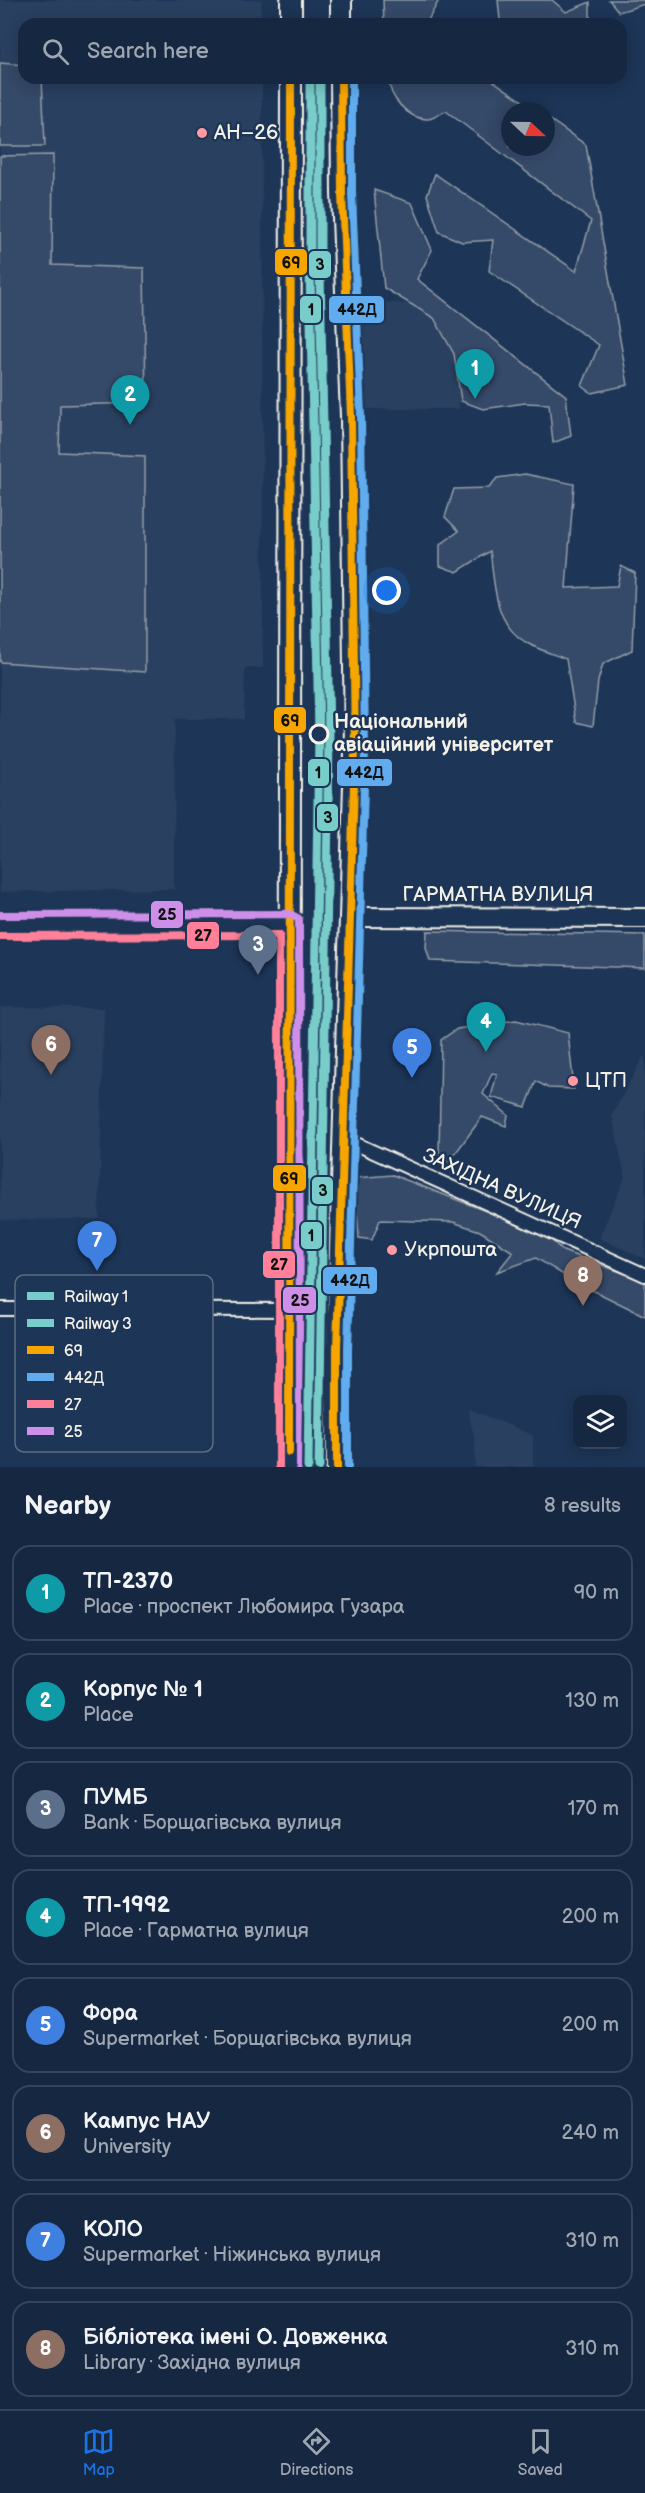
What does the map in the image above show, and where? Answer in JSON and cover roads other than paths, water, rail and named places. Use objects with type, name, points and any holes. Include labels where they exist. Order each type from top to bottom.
[{"type":"main road","points":[[291,0],[291,18]]},
{"type":"main road","points":[[341,0],[341,18]]},
{"type":"main road","points":[[289,1467],[291,84]]},
{"type":"main road","points":[[337,1467],[343,1138],[352,917],[354,576],[351,416],[342,193],[341,84]]},
{"type":"street","name":"ГАРМАТНА ВУЛИЦЯ","points":[[352,917],[645,918]]},
{"type":"street","points":[[0,926],[290,924]]},
{"type":"street","name":"ЗАХІДНА ВУЛИЦЯ","points":[[343,1138],[645,1275]]},
{"type":"street","points":[[0,1309],[15,1309]]},
{"type":"street","points":[[213,1310],[289,1310]]},
{"type":"rail line","name":"1","points":[[308,1467],[319,735],[310,270],[310,84]]},
{"type":"rail line","name":"3","points":[[319,1467],[329,735],[320,270],[320,84]]},
{"type":"place","name":"АН–26","points":[[202,133]]},
{"type":"place","name":"ТП-2370","points":[[475,399]]},
{"type":"place","name":"Корпус № 1","points":[[130,425]]},
{"type":"place","name":"Національний авіаційний університет","points":[[319,734]]},
{"type":"place","name":"ПУМБ","points":[[258,975]]},
{"type":"place","name":"ТП-1992","points":[[486,1052]]},
{"type":"place","name":"Кампус НАУ","points":[[51,1075]]},
{"type":"place","name":"Фора","points":[[412,1078]]},
{"type":"place","name":"ЦТП","points":[[573,1081]]},
{"type":"place","name":"Укрпошта","points":[[392,1250]]},
{"type":"place","name":"КОЛО","points":[[97,1271]]},
{"type":"place","name":"Бібліотека імені О. Довженка","points":[[583,1306]]}]
